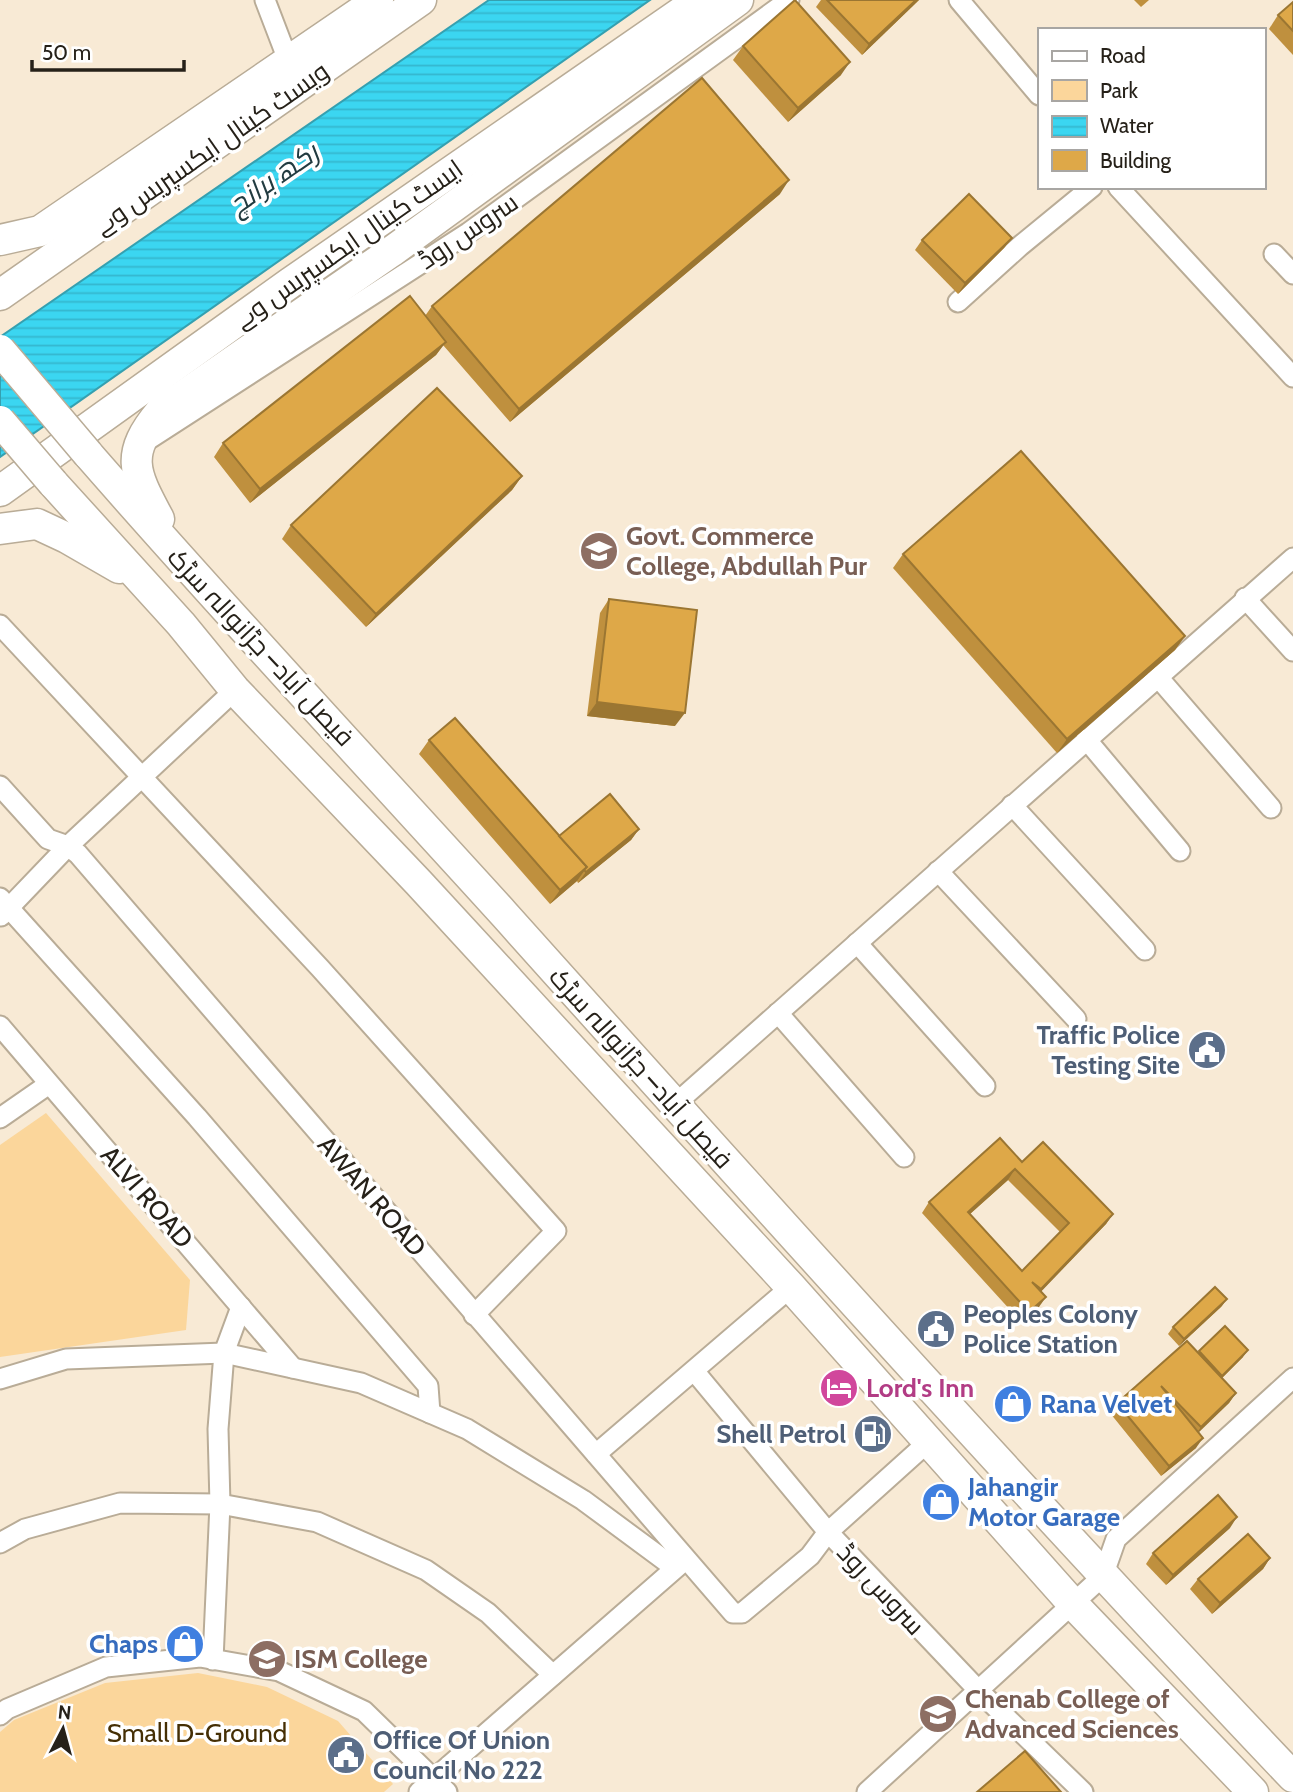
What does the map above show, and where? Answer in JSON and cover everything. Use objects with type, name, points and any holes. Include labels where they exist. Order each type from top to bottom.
[{"type":"main road","points":[[0,240],[40,231],[378,0]]},
{"type":"main road","name":"ویسٹ کینال ایکسپریس وے","points":[[0,295],[421,0]]},
{"type":"main road","name":"ایسٹ کینال ایکسپریس وے","points":[[0,491],[290,283],[699,0]]},
{"type":"main road","points":[[178,558],[141,485],[136,447],[145,430],[161,411],[391,252],[738,0]]},
{"type":"main road","name":"فیصل آباد– جڑانوالہ سڑک","points":[[0,349],[178,558],[352,745],[674,1105],[1102,1576],[1293,1777]]},
{"type":"main road","name":"فیصل آباد– جڑانوالہ سڑک","points":[[0,421],[235,690],[418,882],[791,1287],[1073,1604],[1252,1792]]},
{"type":"main road","points":[[0,529],[37,524],[67,538],[144,583]]},
{"type":"street","points":[[265,0],[288,60]]},
{"type":"street","name":"سروس روڈ","points":[[136,447],[468,233],[789,0]]},
{"type":"street","points":[[958,0],[1038,94]]},
{"type":"street","points":[[958,302],[1090,189]]},
{"type":"street","points":[[1120,189],[1293,377]]},
{"type":"street","points":[[1274,254],[1293,274]]},
{"type":"street","points":[[674,1105],[1293,558]]},
{"type":"street","points":[[1245,598],[1293,651]]},
{"type":"street","points":[[0,625],[556,1231],[474,1315]]},
{"type":"street","points":[[1157,676],[1271,808]]},
{"type":"street","points":[[235,690],[3,908],[197,1118],[428,1386],[430,1413]]},
{"type":"street","points":[[1086,740],[1180,851]]},
{"type":"street","name":"AWAN ROAD","points":[[0,786],[48,839],[68,846],[596,1454],[681,1563],[737,1615],[810,1556],[828,1532]]},
{"type":"street","points":[[1012,805],[1145,950]]},
{"type":"street","points":[[938,871],[1076,1019]]},
{"type":"street","points":[[857,943],[985,1086]]},
{"type":"street","points":[[778,1013],[904,1157]]},
{"type":"street","name":"ALVI ROAD","points":[[2,1032],[293,1367]]},
{"type":"street","points":[[0,1118],[49,1084]]},
{"type":"street","points":[[596,1454],[695,1372],[791,1287]]},
{"type":"street","points":[[214,1660],[220,1504],[218,1429],[223,1353],[242,1307]]},
{"type":"street","points":[[0,1379],[66,1359],[223,1353],[361,1383],[467,1429],[681,1563],[553,1675],[433,1788],[363,1712],[279,1671],[200,1657],[106,1667],[7,1709],[0,1716]]},
{"type":"street","name":"سروس روڈ","points":[[695,1372],[828,1532],[979,1691],[1083,1792]]},
{"type":"street","points":[[867,1792],[1102,1576],[1116,1539],[1293,1378]]},
{"type":"street","points":[[828,1532],[927,1443]]},
{"type":"street","points":[[0,1543],[25,1529],[120,1503],[220,1504],[317,1522],[426,1570],[488,1613],[553,1675]]},
{"type":"green space","points":[[46,1113],[190,1280],[186,1330],[0,1357],[0,1145]]},
{"type":"green space","name":"Small D-Ground","points":[[198,1673],[267,1687],[338,1721],[393,1784],[384,1792],[0,1792],[0,1732],[14,1720],[105,1683]]},
{"type":"water","name":"رکھ برانچ","points":[[489,0],[650,0],[0,457],[0,337]]},
{"type":"building","points":[[795,0],[850,62],[798,108],[743,46]]},
{"type":"building","points":[[827,0],[916,0],[869,44]]},
{"type":"building","points":[[1293,2],[1293,31],[1278,15]]},
{"type":"building","points":[[702,78],[789,180],[519,409],[432,306]]},
{"type":"building","points":[[969,194],[1012,238],[965,283],[922,240]]},
{"type":"building","points":[[410,296],[446,342],[260,489],[223,443]]},
{"type":"building","points":[[437,388],[522,476],[376,614],[291,525]]},
{"type":"building","points":[[1021,451],[1185,636],[1067,739],[903,554]]},
{"type":"building","points":[[609,599],[697,610],[685,713],[597,702]]},
{"type":"building","points":[[455,718],[587,867],[560,890],[429,740]]},
{"type":"building","points":[[610,794],[639,829],[586,872],[584,870],[587,867],[559,836]]},
{"type":"building","points":[[1000,1138],[1022,1162],[1043,1142],[1113,1214],[1041,1289],[1032,1282],[1046,1297],[1029,1312],[929,1202]],"holes":[[[1015,1169],[1069,1223],[1022,1271],[968,1212]]]},
{"type":"building","points":[[1215,1287],[1227,1299],[1184,1339],[1173,1327]]},
{"type":"building","points":[[1225,1326],[1248,1350],[1222,1376],[1199,1351]]},
{"type":"building","points":[[1187,1341],[1236,1393],[1201,1427],[1161,1386],[1203,1438],[1169,1466],[1117,1403]]},
{"type":"building","points":[[1218,1495],[1237,1517],[1173,1575],[1153,1553]]},
{"type":"building","points":[[1248,1534],[1270,1558],[1220,1603],[1198,1579]]},
{"type":"building","points":[[1025,1751],[1061,1792],[977,1792]]},
{"type":"place","name":"Govt. Commerce College, Abdullah Pur","points":[[599,551]]},
{"type":"place","name":"Traffic Police Testing Site","points":[[1207,1050]]},
{"type":"place","name":"Peoples Colony Police Station","points":[[936,1329]]},
{"type":"place","name":"Lord's Inn","points":[[839,1388]]},
{"type":"place","name":"Rana Velvet","points":[[1013,1404]]},
{"type":"place","name":"Shell Petrol","points":[[873,1434]]},
{"type":"place","name":"Jahangir Motor Garage","points":[[941,1502]]},
{"type":"place","name":"Chaps","points":[[185,1644]]},
{"type":"place","name":"ISM College","points":[[267,1659]]},
{"type":"place","name":"Chenab College of Advanced Sciences","points":[[938,1714]]},
{"type":"place","name":"Office Of Union Council No 222","points":[[346,1755]]}]
